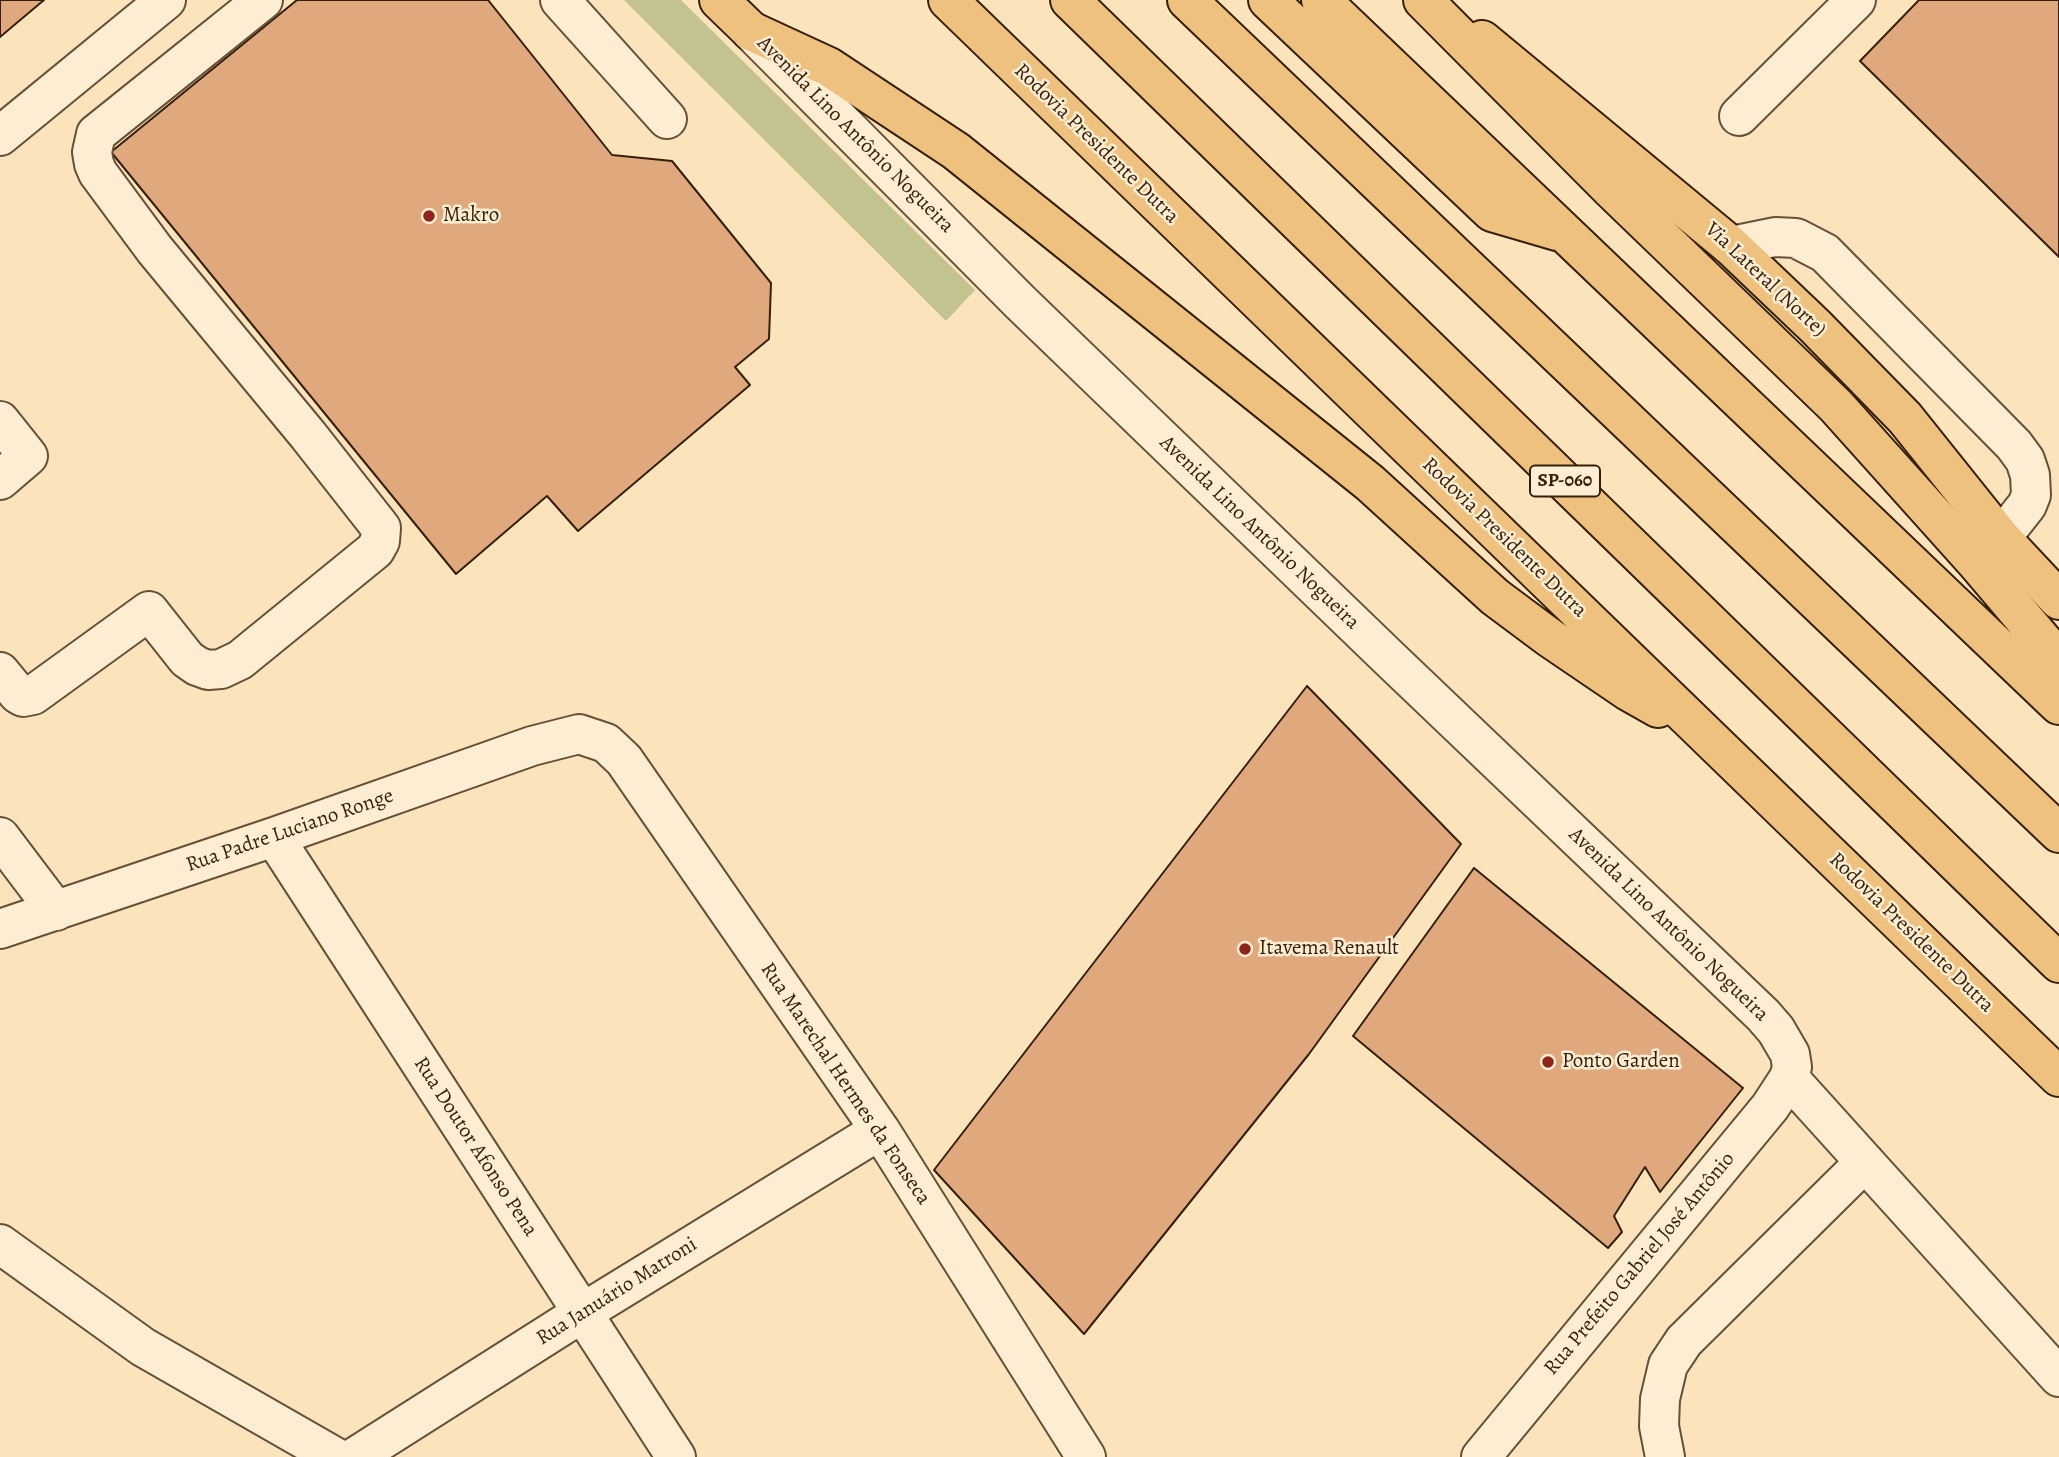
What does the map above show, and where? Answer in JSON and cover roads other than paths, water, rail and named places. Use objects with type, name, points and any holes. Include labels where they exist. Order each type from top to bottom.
[{"type":"main road","name":"Avenida Lino Antônio Nogueira","points":[[719,0],[751,31]]},
{"type":"main road","name":"Rodovia Presidente Dutra","points":[[948,0],[2059,1077]]},
{"type":"main road","name":"SP-060","points":[[1070,0],[2059,963]]},
{"type":"main road","points":[[1187,0],[2059,832]]},
{"type":"main road","points":[[1268,0],[1492,212],[1566,234]]},
{"type":"main road","points":[[1321,0],[2059,705]]},
{"type":"main road","points":[[1423,0],[1611,189],[1836,407],[1975,561],[2059,660]]},
{"type":"main road","name":"Via Lateral (Norte)","points":[[1432,0],[1731,246],[1815,326],[1905,418],[2001,538],[2059,600]]},
{"type":"main road","points":[[751,31],[829,66],[956,151],[1370,483],[1495,597],[1629,691],[1714,740]]},
{"type":"street","points":[[0,136],[166,0]]},
{"type":"street","points":[[0,672],[18,694],[23,697],[33,695],[149,611],[187,659],[208,670],[221,669],[240,660],[375,550],[382,535],[381,528],[308,435],[155,250],[94,164],[92,152],[96,134],[263,0]]},
{"type":"street","points":[[560,0],[667,119]]},
{"type":"street","points":[[1739,116],[1856,0]]},
{"type":"street","name":"Avenida Lino Antônio Nogueira","points":[[751,31],[1020,302],[1763,1015],[1790,1054],[1791,1072],[1865,1162],[2059,1377]]},
{"type":"street","points":[[1731,246],[1775,237],[1796,238],[1825,253],[2014,444],[2025,460],[2030,475],[2031,495],[2027,505],[2001,538]]},
{"type":"street","points":[[0,421],[8,472]]},
{"type":"street","name":"Rua Padre Luciano Ronge","points":[[0,929],[274,837],[532,746],[579,734]]},
{"type":"street","name":"Rua Marechal Hermes da Fonseca","points":[[579,734],[606,743],[624,760],[880,1130],[1086,1457]]},
{"type":"street","points":[[0,837],[55,911]]},
{"type":"street","name":"Rua Doutor Afonso Pena","points":[[274,837],[676,1457]]},
{"type":"street","name":"Rua Prefeito Gabriel José Antônio","points":[[1481,1457],[1770,1107],[1791,1072]]},
{"type":"street","name":"Rua Januário Matroni","points":[[355,1457],[582,1313],[880,1130]]},
{"type":"street","points":[[1665,1457],[1659,1426],[1660,1399],[1668,1365],[1684,1341],[1865,1162]]},
{"type":"street","points":[[0,1244],[144,1347],[335,1457]]},
{"type":"place","name":"Makro","points":[[429,216]]},
{"type":"place","name":"Itavema Renault","points":[[1245,949]]},
{"type":"place","name":"Ponto Garden","points":[[1548,1062]]}]
